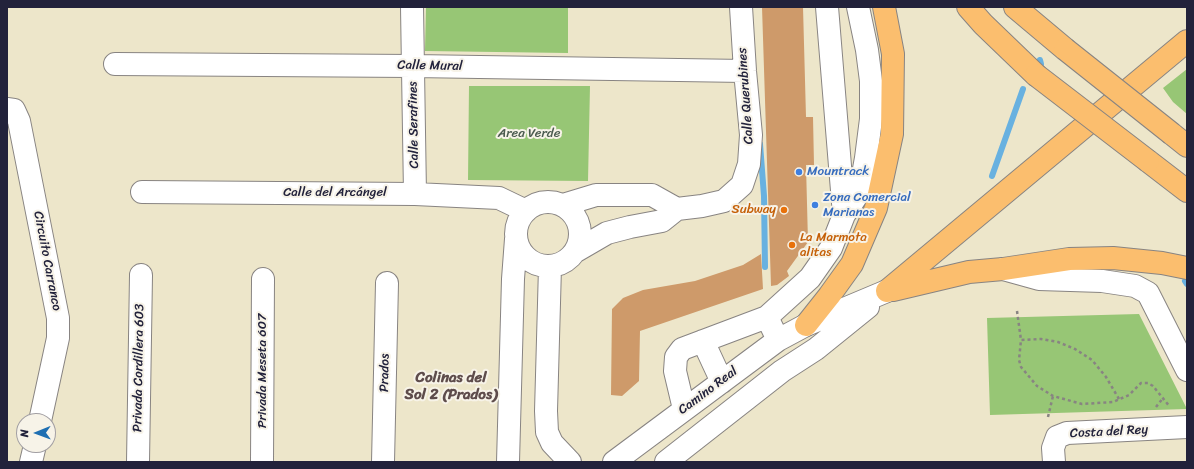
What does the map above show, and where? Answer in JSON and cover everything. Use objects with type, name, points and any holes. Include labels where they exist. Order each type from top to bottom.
[{"type":"highway","points":[[806,325],[852,264],[876,208],[892,134],[893,54],[884,7]]},
{"type":"highway","points":[[968,7],[983,24],[1036,75],[1187,191]]},
{"type":"highway","points":[[1015,7],[1065,50],[1180,140]]},
{"type":"highway","points":[[888,291],[1187,41]]},
{"type":"highway","points":[[888,291],[969,272],[1003,269],[1069,259],[1113,258],[1162,263],[1187,268]]},
{"type":"street","name":"Calle Serafines","points":[[412,7],[415,194]]},
{"type":"street","name":"Calle Querubines","points":[[677,209],[702,206],[724,201],[742,185],[749,164],[751,135],[741,7]]},
{"type":"street","points":[[827,7],[844,215]]},
{"type":"street","points":[[684,409],[675,371],[676,358],[682,349],[768,317],[810,278],[831,248],[844,215],[860,191],[871,119],[870,81],[867,50],[858,7]]},
{"type":"street","name":"Calle Mural","points":[[115,64],[413,66],[745,71]]},
{"type":"street","name":"Circuito Carranco","points":[[7,109],[14,110],[19,121],[58,318],[58,338],[42,413]]},
{"type":"street","name":"Calle del Arcángel","points":[[142,192],[415,194],[499,198],[526,211]]},
{"type":"street","points":[[516,238],[519,248],[524,256],[531,262],[540,266],[550,267],[565,262],[576,251],[608,233],[662,221],[677,209],[652,195],[596,195],[563,205]]},
{"type":"street","points":[[508,462],[513,279],[516,228],[520,219],[526,211],[534,205],[543,202],[554,202],[563,205],[576,217],[579,225],[580,238],[576,251]]},
{"type":"street","points":[[550,267],[546,411],[547,432],[552,443],[570,462]]},
{"type":"street","points":[[1003,269],[1039,279],[1102,281],[1135,286],[1148,293],[1187,370]]},
{"type":"street","name":"Privada Cordillera 603","points":[[138,462],[141,274]]},
{"type":"street","name":"Privada Meseta 607","points":[[262,462],[263,279]]},
{"type":"street","name":"Prados","points":[[383,462],[386,283]]},
{"type":"street","points":[[666,462],[782,371],[816,349],[888,291]]},
{"type":"street","name":"Camino Real","points":[[614,462],[771,345],[806,325],[888,291]]},
{"type":"street","points":[[768,317],[771,345],[782,371]]},
{"type":"street","points":[[703,341],[722,382]]},
{"type":"street","name":"Costa del Rey","points":[[1054,462],[1054,448],[1057,437],[1066,433],[1187,427]]},
{"type":"path","points":[[1017,311],[1021,340],[1019,360],[1021,368],[1037,386],[1053,396],[1082,404],[1113,402],[1129,395],[1141,383],[1148,383],[1153,386],[1172,410]]},
{"type":"path","points":[[1021,340],[1041,339],[1058,342],[1075,349],[1092,360],[1106,377],[1119,399]]},
{"type":"green space","points":[[426,7],[568,7],[568,53],[425,51]]},
{"type":"green space","points":[[1187,69],[1187,114],[1173,102],[1163,88]]},
{"type":"green space","name":"Area Verde","points":[[469,86],[590,86],[588,181],[468,180]]},
{"type":"green space","points":[[1139,314],[1187,409],[990,415],[987,318]]},
{"type":"building","points":[[762,7],[803,7],[806,117],[813,117],[814,165],[806,165],[808,242],[787,271],[789,276],[777,285],[771,286]]},
{"type":"building","points":[[761,254],[763,289],[640,331],[639,381],[622,396],[611,395],[612,309],[623,298],[643,290],[695,281],[743,265]]},
{"type":"waterway","points":[[1040,60],[1041,64]]},
{"type":"waterway","points":[[992,176],[1023,89]]},
{"type":"waterway","points":[[760,144],[764,196],[765,267]]},
{"type":"place","name":"Mountrack","points":[[799,172]]},
{"type":"place","name":"Zona Comercial Marianas","points":[[815,205]]},
{"type":"place","name":"Subway","points":[[784,210]]},
{"type":"place","name":"La Marmota alitas","points":[[792,245]]},
{"type":"district","name":"Colinas del Sol 2 (Prados)","points":[[451,386]]}]
